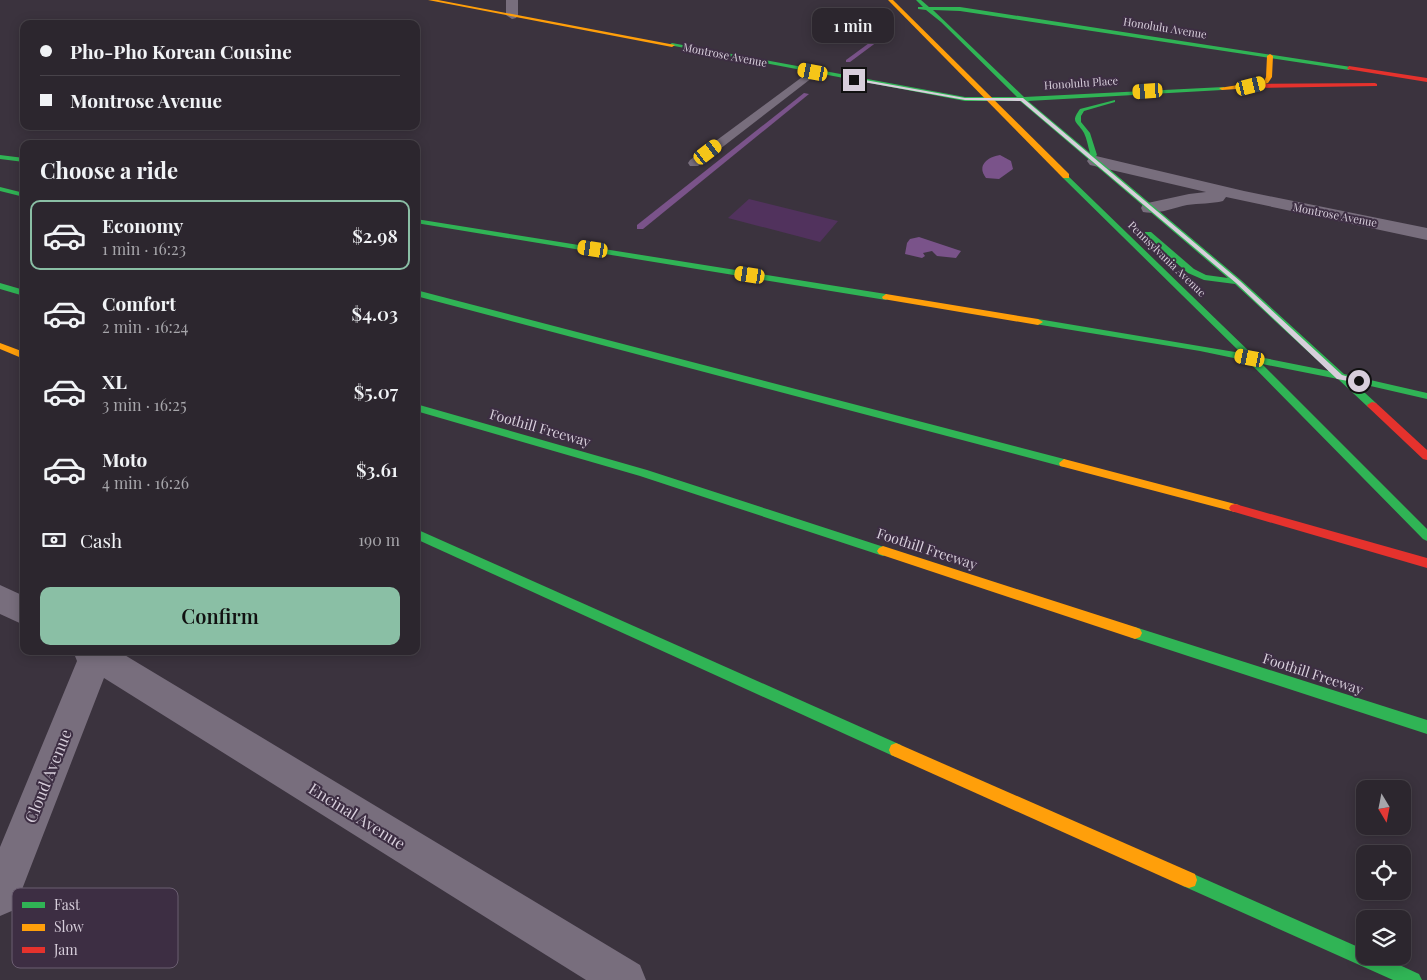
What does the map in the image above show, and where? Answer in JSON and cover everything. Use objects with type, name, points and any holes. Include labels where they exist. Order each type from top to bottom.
[{"type":"main road","name":"Montrose Avenue","points":[[430,0],[948,97],[989,100],[1022,99]]},
{"type":"main road","name":"Pennsylvania Avenue","points":[[890,0],[948,67],[989,100],[1427,536]]},
{"type":"main road","name":"Pennsylvania Avenue","points":[[922,4],[1022,99],[1238,282],[1427,456]]},
{"type":"main road","name":"Honolulu Avenue","points":[[898,9],[922,4],[960,9],[1427,80]]},
{"type":"main road","points":[[1251,86],[1266,82],[1269,77],[1270,56]]},
{"type":"main road","points":[[872,83],[915,79]]},
{"type":"main road","name":"Honolulu Place","points":[[1022,99],[1251,86],[1427,86]]},
{"type":"main road","points":[[1096,161],[1087,134],[1078,122],[1078,116],[1082,110],[1148,91]]},
{"type":"main road","points":[[0,157],[20,160]]},
{"type":"main road","points":[[0,189],[20,194]]},
{"type":"main road","points":[[1097,208],[1135,225],[1152,237],[1191,271],[1204,277],[1238,282]]},
{"type":"main road","points":[[420,222],[1250,358],[1398,388],[1427,396]]},
{"type":"main road","points":[[0,286],[20,292]]},
{"type":"main road","points":[[420,294],[1281,520],[1427,563]]},
{"type":"main road","points":[[0,346],[20,354]]},
{"type":"main road","name":"Foothill Freeway","points":[[420,408],[652,476],[1427,727]]},
{"type":"main road","points":[[420,536],[745,683],[1413,980]]},
{"type":"street","points":[[512,0],[512,15]]},
{"type":"street","name":"Montrose Avenue","points":[[1096,161],[1244,196],[1427,234]]},
{"type":"street","name":"Montrose Avenue","points":[[1150,208],[1206,197],[1244,196]]},
{"type":"street","points":[[0,598],[20,610]]},
{"type":"street","name":"Cloud Avenue","points":[[0,896],[91,655]]},
{"type":"street","name":"Encinal Avenue","points":[[95,655],[625,980]]},
{"type":"lane","points":[[694,164],[813,72]]},
{"type":"shaded area","points":[[1000,155],[1011,161],[1013,169],[999,179],[986,178],[982,169],[985,162]]},
{"type":"shaded area","points":[[749,199],[838,221],[820,242],[728,218]]},
{"type":"shaded area","points":[[919,237],[961,251],[956,258],[937,256],[932,251],[923,253],[925,256],[922,258],[905,254],[907,243],[910,239]]},
{"type":"waterway","points":[[848,61],[891,29]]},
{"type":"waterway","points":[[640,227],[806,94]]},
{"type":"traffic: fast","points":[[918,0],[943,21],[1022,99],[1238,282],[1372,405]]},
{"type":"traffic: fast","points":[[920,8],[960,9],[1349,68]]},
{"type":"traffic: fast","points":[[672,45],[965,99],[1022,99],[1222,88]]},
{"type":"traffic: fast","points":[[1094,155],[1087,133],[1078,122],[1078,116],[1082,110],[1113,101]]},
{"type":"traffic: fast","points":[[0,157],[20,160]]},
{"type":"traffic: fast","points":[[1066,176],[1250,357],[1427,536]]},
{"type":"traffic: fast","points":[[0,189],[20,194]]},
{"type":"traffic: fast","points":[[420,222],[886,297]]},
{"type":"traffic: fast","points":[[1148,234],[1191,271],[1204,277],[1238,282]]},
{"type":"traffic: fast","points":[[0,286],[20,292]]},
{"type":"traffic: fast","points":[[420,294],[1064,463]]},
{"type":"traffic: fast","points":[[1038,322],[1200,348],[1398,388],[1427,396]]},
{"type":"traffic: fast","points":[[420,408],[643,473],[883,551]]},
{"type":"traffic: fast","points":[[420,536],[896,750]]},
{"type":"traffic: fast","points":[[1135,633],[1427,727]]},
{"type":"traffic: fast","points":[[1189,880],[1413,980]]},
{"type":"traffic: slow","points":[[430,0],[672,45]]},
{"type":"traffic: slow","points":[[890,0],[1066,176]]},
{"type":"traffic: slow","points":[[1222,88],[1251,86],[1266,82],[1269,77],[1270,56]]},
{"type":"traffic: slow","points":[[886,297],[1038,322]]},
{"type":"traffic: slow","points":[[0,346],[20,354]]},
{"type":"traffic: slow","points":[[1064,463],[1235,508]]},
{"type":"traffic: slow","points":[[883,551],[1135,633]]},
{"type":"traffic: slow","points":[[896,750],[1189,880]]},
{"type":"traffic: jam","points":[[1349,68],[1427,80]]},
{"type":"traffic: jam","points":[[1251,86],[1375,85]]},
{"type":"traffic: jam","points":[[1372,405],[1427,456]]},
{"type":"traffic: jam","points":[[1235,508],[1427,563]]},
{"type":"route","points":[[854,80],[965,99],[1022,99],[1096,161],[1129,192],[1238,282],[1340,377],[1359,381]]}]
